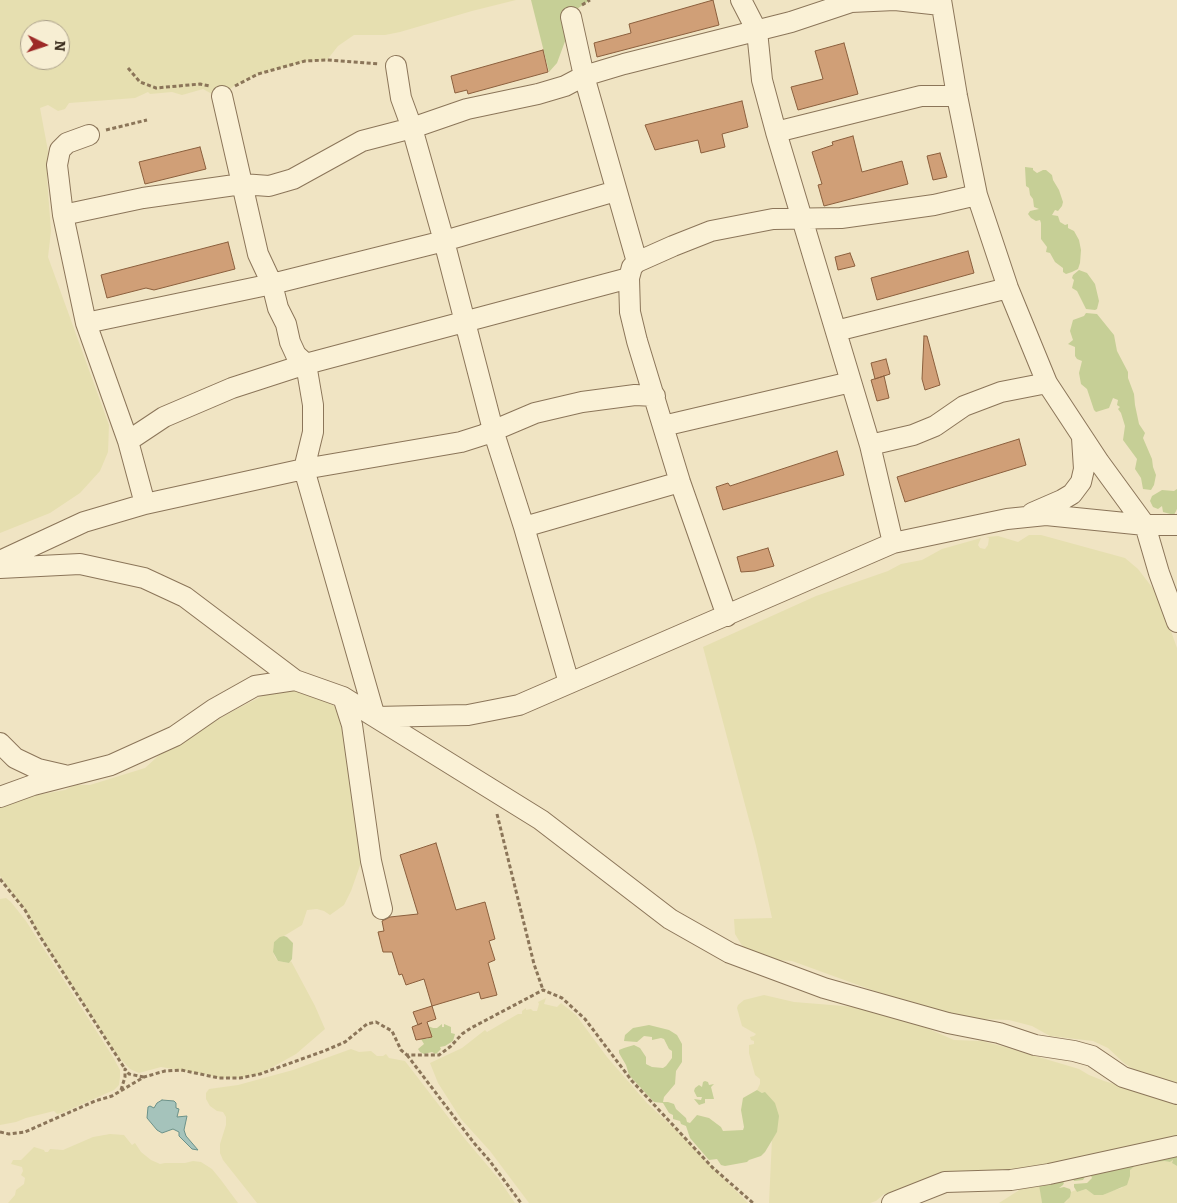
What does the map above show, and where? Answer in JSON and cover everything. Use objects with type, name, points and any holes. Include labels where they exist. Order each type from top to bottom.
[{"type":"street","points":[[741,0],[757,31],[762,80],[870,445],[893,543]]},
{"type":"street","points":[[64,214],[143,198],[242,184],[269,186],[293,179],[362,141],[412,128],[467,109],[538,94],[565,86],[584,76],[624,64],[791,22],[851,2],[895,0],[941,2],[977,196],[1008,288],[1047,384],[1145,525],[1159,573],[1177,622]]},
{"type":"street","points":[[571,17],[584,76],[616,191],[633,270],[630,312],[637,341],[680,482],[727,616]]},
{"type":"street","points":[[396,66],[401,98],[412,128],[444,241],[493,430],[524,527],[569,683]]},
{"type":"street","points":[[222,96],[258,254],[272,284],[278,308],[286,324],[290,342],[296,355],[306,364],[313,405],[312,432],[304,469],[375,717]]},
{"type":"street","points":[[776,132],[921,96],[957,96]]},
{"type":"street","points":[[89,135],[67,142],[60,150],[57,165],[64,214],[86,323],[128,441],[145,504]]},
{"type":"street","points":[[86,323],[272,284],[444,241],[616,191]]},
{"type":"street","points":[[128,441],[164,417],[232,388],[306,364],[464,322],[633,270],[673,246],[711,231],[773,219],[841,218],[883,213],[977,196]]},
{"type":"street","points":[[836,331],[1008,288]]},
{"type":"street","points":[[663,426],[851,382]]},
{"type":"street","points":[[870,445],[913,435],[935,426],[964,406],[1002,392],[1047,384]]},
{"type":"street","points":[[0,561],[84,522],[145,504],[304,469],[461,442],[535,413],[573,404],[635,395],[654,396]]},
{"type":"street","points":[[1022,518],[1072,494],[1081,482],[1084,469],[1082,436]]},
{"type":"street","points":[[524,527],[680,482]]},
{"type":"street","points":[[375,717],[468,715],[519,705],[893,543],[1007,519],[1046,515],[1145,525],[1177,525]]},
{"type":"street","points":[[0,568],[80,564],[144,578],[185,597],[295,680],[343,697],[541,820],[670,919],[730,953],[824,988],[948,1023],[999,1033],[1034,1044],[1092,1056],[1123,1077],[1177,1094]]},
{"type":"street","points":[[0,797],[33,785],[111,765],[174,736],[214,709],[255,686],[295,680]]},
{"type":"street","points":[[343,697],[352,725],[371,861],[382,909]]},
{"type":"street","points":[[0,743],[15,758],[23,762],[38,769],[69,776]]},
{"type":"street","points":[[892,1203],[945,1182],[1011,1180],[1177,1146]]},
{"type":"path","points":[[128,68],[135,78],[147,86],[156,88],[206,84],[215,88],[222,96],[234,86],[258,74],[305,61],[327,60],[396,66]]},
{"type":"path","points":[[89,135],[147,120]]},
{"type":"path","points":[[490,788],[534,964],[543,990],[562,998],[585,1019],[632,1081],[712,1167],[752,1203]]},
{"type":"path","points":[[0,879],[25,910],[125,1069],[130,1074],[144,1077]]},
{"type":"path","points":[[407,1056],[439,1055],[471,1028],[543,990]]},
{"type":"path","points":[[0,1132],[9,1134],[25,1132],[120,1091],[144,1077],[165,1071],[181,1070],[219,1078],[240,1078],[260,1074],[345,1042],[367,1024],[376,1022],[392,1031],[401,1050],[521,1203]]},
{"type":"path","points":[[120,1091],[124,1085],[125,1069]]},
{"type":"shaded area","points":[[0,0],[516,0],[400,32],[385,35],[354,35],[338,46],[327,60],[308,61],[258,74],[234,86],[222,96],[212,94],[203,89],[182,95],[172,92],[150,94],[148,92],[135,98],[69,103],[65,109],[58,111],[48,105],[40,108],[48,151],[47,178],[51,231],[48,257],[109,425],[108,452],[100,471],[80,493],[50,513],[0,533]]},
{"type":"shaded area","points":[[1029,535],[1041,535],[1125,558],[1138,569],[1158,595],[1177,648],[1177,1086],[1145,1077],[1124,1063],[1108,1048],[1093,1041],[1050,1036],[1032,1026],[1009,1020],[958,1017],[916,1006],[792,961],[763,959],[749,953],[735,934],[734,919],[772,918],[756,846],[703,647],[816,596],[888,571],[901,564],[922,560],[942,549],[981,538],[978,545],[980,548],[985,549],[989,538],[986,537],[998,536],[1018,542]]},
{"type":"shaded area","points":[[291,689],[326,700],[339,710],[347,737],[364,854],[344,905],[330,915],[317,909],[307,910],[302,925],[274,942],[273,952],[275,957],[278,961],[289,963],[291,961],[325,1029],[296,1054],[260,1074],[240,1078],[219,1078],[161,1067],[139,1073],[130,1069],[116,1054],[26,912],[0,876],[0,808],[26,797],[65,790],[75,785],[90,785],[145,768],[168,747],[235,710],[270,692]]},
{"type":"shaded area","points":[[6,898],[26,921],[113,1057],[120,1070],[120,1077],[119,1085],[114,1090],[62,1113],[57,1114],[54,1111],[0,1125],[0,899]]},
{"type":"shaded area","points":[[764,995],[794,1002],[856,1007],[913,1022],[954,1040],[982,1041],[1005,1047],[1079,1069],[1104,1081],[1177,1102],[1177,1139],[895,1194],[884,1194],[876,1201],[870,1203],[769,1203],[772,1139],[777,1132],[762,1093],[757,1090],[760,1079],[755,1075],[749,1053],[749,1045],[754,1044],[750,1037],[756,1034],[742,1026],[737,1008],[744,1000]]},
{"type":"shaded area","points":[[546,998],[544,1004],[557,1007],[561,1003],[576,1015],[607,1057],[647,1103],[748,1203],[529,1203],[490,1151],[461,1119],[438,1083],[430,1063],[462,1048],[485,1030],[487,1032],[518,1014],[522,1014],[522,1011],[526,1008],[526,1010],[537,1011],[538,1002]]},
{"type":"shaded area","points":[[351,1049],[359,1052],[371,1051],[377,1056],[386,1054],[389,1058],[405,1061],[465,1139],[498,1178],[515,1203],[257,1203],[223,1160],[220,1153],[220,1144],[226,1125],[226,1117],[223,1112],[217,1111],[210,1106],[206,1099],[206,1093],[209,1089],[238,1085],[293,1070]]},
{"type":"shaded area","points":[[110,1134],[124,1135],[132,1145],[135,1143],[141,1152],[160,1164],[201,1162],[212,1169],[238,1203],[8,1203],[15,1195],[16,1190],[24,1184],[25,1178],[21,1175],[22,1167],[11,1164],[13,1160],[21,1160],[34,1147],[45,1152],[48,1152],[50,1149],[63,1150],[93,1137]]},
{"type":"shaded area","points":[[1173,1160],[1172,1163],[1177,1166],[1177,1203],[1064,1203],[1071,1192],[1076,1190],[1077,1192],[1086,1189],[1094,1195],[1103,1195],[1122,1188],[1130,1170],[1136,1165],[1164,1161],[1170,1162]]},
{"type":"shaded area","points":[[1039,1185],[1042,1203],[999,1203],[1024,1187]]},
{"type":"green space","points":[[531,0],[590,0],[577,9],[557,63],[549,72]]},
{"type":"green space","points":[[1025,167],[1033,168],[1037,173],[1046,170],[1052,175],[1059,190],[1063,202],[1062,206],[1058,211],[1055,210],[1052,215],[1058,216],[1060,222],[1065,225],[1068,224],[1068,228],[1074,231],[1079,240],[1081,250],[1078,269],[1072,272],[1066,274],[1063,272],[1063,268],[1055,262],[1050,253],[1046,252],[1047,247],[1041,239],[1040,220],[1036,221],[1028,214],[1030,211],[1039,209],[1034,207],[1029,188],[1026,186]]},
{"type":"green space","points":[[1079,270],[1087,273],[1095,284],[1099,301],[1095,310],[1086,309],[1077,291],[1072,288],[1073,275]]},
{"type":"green space","points":[[1086,313],[1097,314],[1114,335],[1117,351],[1128,372],[1139,424],[1145,433],[1143,438],[1152,459],[1156,475],[1151,490],[1143,489],[1141,478],[1135,469],[1137,459],[1123,440],[1125,426],[1118,409],[1120,407],[1117,405],[1118,400],[1113,398],[1109,408],[1096,412],[1087,389],[1081,384],[1079,373],[1082,361],[1075,356],[1075,347],[1068,344],[1073,340],[1070,331],[1073,320],[1084,316]]},
{"type":"green space","points":[[1177,489],[1177,509],[1174,515],[1163,512],[1162,506],[1158,509],[1153,507],[1150,501],[1152,496],[1162,490],[1174,491]]},
{"type":"green space","points":[[284,936],[293,943],[292,959],[289,963],[278,961],[273,952],[274,942]]},
{"type":"green space","points":[[442,1024],[442,1027],[444,1027],[444,1024],[451,1027],[451,1033],[455,1034],[453,1041],[440,1047],[441,1049],[436,1054],[420,1052],[418,1049],[424,1044],[421,1039],[422,1037],[427,1039],[429,1037],[426,1028],[428,1026],[437,1028]]},
{"type":"green space","points":[[649,1025],[669,1030],[677,1035],[682,1044],[682,1062],[676,1071],[675,1084],[664,1097],[663,1102],[674,1104],[676,1109],[686,1118],[687,1122],[690,1123],[697,1115],[709,1118],[721,1127],[723,1131],[743,1130],[741,1110],[743,1098],[757,1090],[762,1093],[765,1092],[775,1103],[779,1116],[777,1132],[761,1156],[747,1162],[725,1166],[721,1165],[717,1159],[709,1160],[690,1138],[686,1126],[681,1124],[680,1121],[673,1119],[673,1115],[669,1113],[663,1103],[654,1102],[629,1075],[619,1053],[619,1050],[624,1048],[634,1045],[640,1048],[646,1057],[646,1064],[652,1067],[663,1068],[672,1058],[672,1051],[664,1039],[652,1040],[652,1037],[644,1036],[637,1042],[624,1041],[625,1035],[633,1028]]},
{"type":"green space","points":[[705,1081],[709,1085],[714,1084],[711,1087],[714,1099],[705,1099],[705,1103],[699,1105],[694,1099],[701,1100],[702,1097],[697,1097],[694,1091],[699,1085],[702,1087]]},
{"type":"green space","points":[[1177,1154],[1177,1166],[1172,1163],[1173,1160],[1170,1162],[1164,1161],[1136,1165],[1130,1170],[1127,1185],[1103,1195],[1094,1195],[1086,1189],[1077,1192],[1074,1187],[1074,1184],[1087,1183],[1092,1178],[1086,1175],[1083,1180],[1074,1181],[1072,1177],[1079,1172]]},
{"type":"green space","points":[[1060,1179],[1064,1183],[1059,1188],[1070,1189],[1070,1197],[1064,1203],[1042,1203],[1039,1185]]},
{"type":"water","points":[[162,1100],[174,1101],[176,1103],[176,1108],[179,1109],[177,1117],[187,1116],[184,1130],[186,1136],[198,1150],[192,1149],[179,1136],[179,1132],[173,1129],[162,1133],[147,1118],[148,1107],[154,1108]]},
{"type":"building","points":[[713,0],[719,25],[597,57],[594,43],[631,33],[629,24]]},
{"type":"building","points":[[844,43],[858,94],[798,110],[791,87],[823,79],[815,51]]},
{"type":"building","points":[[543,50],[548,72],[468,94],[467,90],[455,93],[451,76]]},
{"type":"building","points":[[742,101],[748,127],[722,134],[725,147],[701,153],[698,140],[655,150],[645,125]]},
{"type":"building","points":[[853,136],[862,172],[902,161],[908,184],[824,206],[818,185],[822,184],[812,152],[833,145],[832,142]]},
{"type":"building","points":[[200,147],[206,169],[145,184],[139,162]]},
{"type":"building","points":[[940,153],[947,177],[933,180],[927,156]]},
{"type":"building","points":[[228,242],[235,269],[154,290],[146,288],[107,298],[101,275]]},
{"type":"building","points":[[968,251],[974,273],[877,300],[871,278]]},
{"type":"building","points":[[850,253],[855,266],[838,270],[835,257]]},
{"type":"building","points":[[924,336],[927,336],[940,385],[925,390],[922,379]]},
{"type":"building","points":[[886,359],[890,374],[875,379],[871,363]]},
{"type":"building","points":[[884,376],[889,398],[877,401],[871,380]]},
{"type":"building","points":[[1019,439],[1026,465],[905,502],[897,477]]},
{"type":"building","points":[[837,451],[844,475],[723,510],[716,487],[728,483],[730,486]]},
{"type":"building","points":[[768,548],[774,566],[755,571],[741,572],[737,557]]},
{"type":"building","points":[[436,843],[456,910],[485,902],[495,939],[489,941],[495,960],[488,963],[497,995],[481,999],[479,992],[432,1006],[424,979],[406,985],[402,974],[399,975],[392,952],[383,952],[378,932],[384,931],[382,921],[390,917],[418,914],[400,855]]},
{"type":"building","points":[[432,1006],[436,1019],[427,1022],[432,1037],[416,1040],[412,1027],[418,1025],[413,1012]]}]
